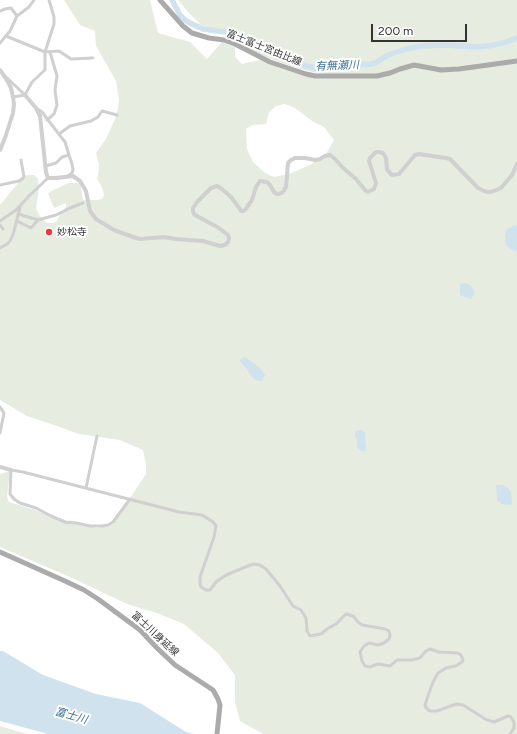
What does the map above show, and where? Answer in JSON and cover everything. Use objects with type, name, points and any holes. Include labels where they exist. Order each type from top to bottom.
[{"type":"main road","name":"富士富士宮由比線","points":[[160,0],[183,26],[192,33],[209,38],[224,40],[270,62],[315,76],[377,76],[414,65],[441,70],[517,61]]},
{"type":"main road","name":"富士川身延線","points":[[0,552],[84,590],[124,617],[140,630],[156,648],[175,665],[213,690],[220,705],[217,734]]},
{"type":"street","points":[[0,43],[10,31],[17,16],[29,7],[34,0]]},
{"type":"street","points":[[13,97],[24,95],[32,82],[45,70],[45,52],[54,24],[54,17],[49,0]]},
{"type":"street","points":[[0,11],[11,8],[17,16]]},
{"type":"street","points":[[6,36],[45,52],[59,51],[71,58],[93,58]]},
{"type":"street","points":[[47,120],[54,114],[57,105],[54,90],[57,76],[50,52]]},
{"type":"street","points":[[1,72],[36,108],[42,112],[65,142],[73,170],[72,173],[66,177]]},
{"type":"street","points":[[0,150],[13,113],[13,97],[11,88],[1,72]]},
{"type":"street","points":[[36,108],[40,116],[46,172],[48,178]]},
{"type":"street","points":[[59,134],[70,126],[91,121],[98,117],[102,111],[117,115]]},
{"type":"street","points":[[0,221],[21,206],[48,178],[73,176],[80,181],[86,191],[90,211],[93,215],[102,223],[114,230],[140,239],[164,237],[203,241],[220,246],[225,245],[228,242],[228,235],[219,228],[197,216],[193,208],[197,202],[212,188],[217,186],[232,197],[241,211],[243,211],[252,200],[257,183],[260,181],[267,182],[277,194],[283,192],[286,187],[288,163],[295,158],[315,160],[330,155],[368,192],[374,189],[376,183],[369,161],[376,152],[383,153],[386,158],[387,169],[392,175],[400,174],[415,154],[450,159],[478,188],[488,192],[501,188],[512,174],[517,164]]},
{"type":"street","points":[[46,166],[56,163],[62,157],[68,155]]},
{"type":"street","points":[[0,185],[19,181],[23,178],[24,176],[20,160]]},
{"type":"street","points":[[18,214],[38,220],[56,215],[83,203]]},
{"type":"street","points":[[0,248],[10,241],[13,235],[21,206]]},
{"type":"street","points":[[16,221],[31,228],[38,220]]},
{"type":"street","points":[[0,225],[2,229]]},
{"type":"street","points":[[0,407],[4,413],[0,433]]},
{"type":"street","points":[[86,488],[97,436]]},
{"type":"street","points":[[0,467],[179,512],[202,515],[214,522],[216,526],[200,577],[201,587],[206,590],[210,590],[216,582],[226,575],[253,564],[260,564],[266,568],[293,606],[301,610],[306,618],[307,632],[310,636],[321,634],[336,624],[346,614],[353,616],[362,625],[389,631],[390,636],[384,643],[378,645],[369,643],[364,646],[360,652],[362,661],[366,666],[370,667],[378,664],[390,666],[397,660],[412,660],[420,658],[430,649],[439,652],[458,653],[461,655],[463,660],[456,666],[446,668],[438,673],[425,704],[426,708],[437,711],[456,704],[494,722],[508,716],[512,717],[514,728],[510,734]]},
{"type":"street","points":[[11,470],[10,494],[14,499],[65,522],[90,526],[108,525],[113,522],[130,499]]},
{"type":"shaded area","points":[[64,0],[150,0],[158,33],[190,42],[207,59],[222,42],[235,47],[235,57],[242,64],[260,60],[280,68],[324,75],[276,61],[237,43],[233,35],[201,25],[178,0],[517,0],[517,734],[263,734],[240,721],[235,702],[235,675],[218,653],[184,624],[157,613],[127,604],[70,577],[0,547],[0,474],[10,471],[7,497],[9,502],[38,511],[64,522],[97,528],[112,525],[146,474],[146,464],[143,450],[120,440],[79,434],[27,416],[0,400],[0,205],[24,176],[28,175],[34,175],[38,179],[39,188],[36,209],[47,223],[57,221],[60,214],[66,207],[66,203],[54,208],[48,193],[68,183],[80,183],[83,200],[102,199],[104,195],[101,185],[97,179],[99,165],[96,153],[106,139],[115,119],[119,100],[116,81],[96,46],[95,31],[80,25]],"holes":[[[285,104],[295,108],[312,121],[324,127],[334,140],[326,154],[310,165],[289,174],[274,177],[265,173],[253,162],[247,149],[246,129],[252,125],[266,124],[269,112],[276,106]]]},
{"type":"shaded area","points":[[0,726],[13,730],[28,734],[0,734]]},
{"type":"water","points":[[517,225],[516,251],[506,245],[505,235],[507,229]]},
{"type":"water","points":[[466,283],[471,286],[475,293],[471,299],[460,295],[460,284]]},
{"type":"water","points":[[245,357],[260,368],[265,375],[261,381],[252,377],[239,360]]},
{"type":"water","points":[[361,430],[366,433],[365,451],[361,451],[357,447],[355,431]]},
{"type":"water","points":[[496,485],[502,485],[508,488],[511,492],[511,505],[501,504],[497,500]]},
{"type":"water","name":"富士川","points":[[0,651],[3,651],[43,675],[96,694],[140,703],[186,732],[194,734],[48,734],[0,721]]},
{"type":"waterway","name":"有無瀬川","points":[[172,0],[180,15],[192,24],[203,29],[225,32],[245,39],[273,54],[315,68],[371,64],[388,55],[422,46],[444,45],[478,47],[503,43],[517,38]]},
{"type":"place","name":"妙松寺","points":[[49,232]]}]
